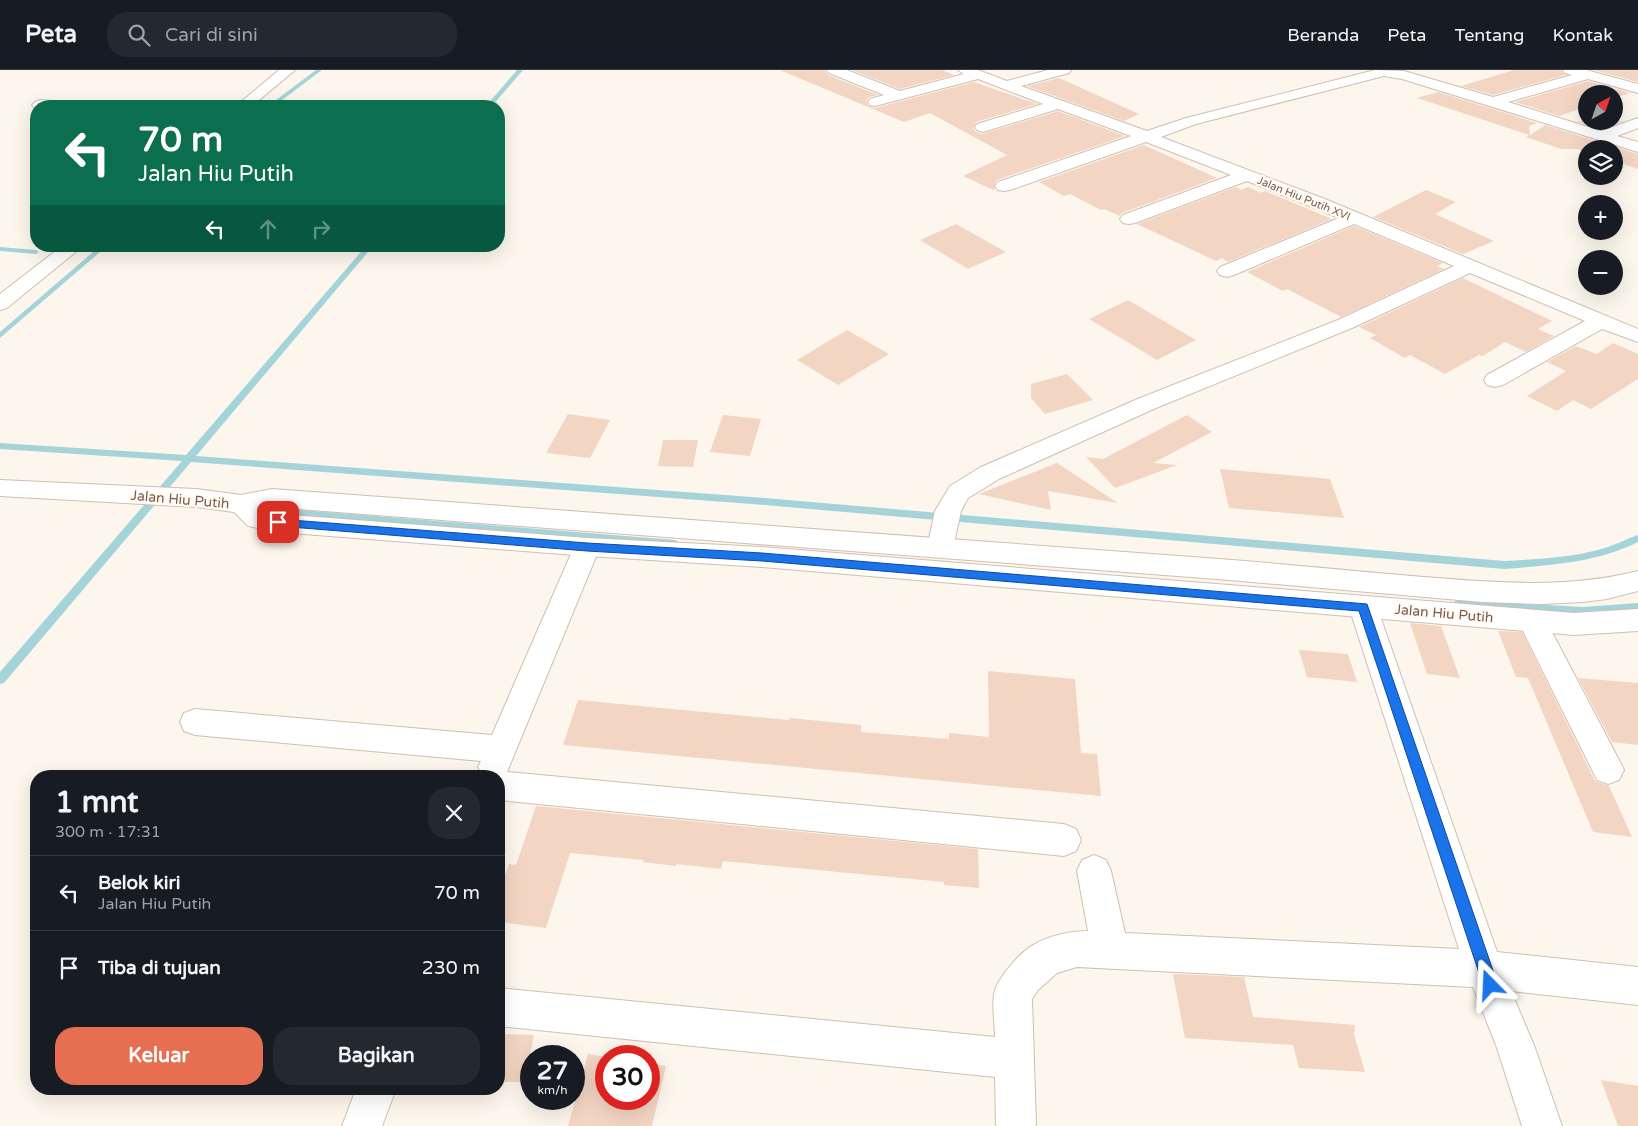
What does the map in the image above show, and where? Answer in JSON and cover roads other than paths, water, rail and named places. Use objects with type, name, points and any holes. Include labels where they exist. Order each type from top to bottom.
[{"type":"street","points":[[251,100],[288,70]]},
{"type":"street","points":[[834,70],[899,96]]},
{"type":"street","points":[[1007,86],[1064,70]]},
{"type":"street","points":[[1570,70],[1638,89]]},
{"type":"street","points":[[876,102],[972,72]]},
{"type":"street","name":"Jalan Hiu Putih XVI","points":[[972,72],[1247,175],[1638,336]]},
{"type":"street","points":[[1004,186],[1191,121],[1384,72],[1404,75],[1638,147]]},
{"type":"street","points":[[1493,102],[1587,75]]},
{"type":"street","points":[[983,127],[1058,104]]},
{"type":"street","points":[[1601,136],[1638,123]]},
{"type":"street","points":[[1129,220],[1247,175]]},
{"type":"street","points":[[1227,271],[1354,218]]},
{"type":"street","points":[[0,304],[66,252]]},
{"type":"street","points":[[940,548],[948,511],[959,492],[990,473],[1148,403],[1345,324],[1469,266]]},
{"type":"street","points":[[1496,380],[1601,321]]},
{"type":"street","name":"Jalan Hiu Putih","points":[[0,488],[188,498],[241,504],[257,520],[587,547],[1160,577],[1363,607],[1574,624],[1638,620]]},
{"type":"street","points":[[241,504],[272,498],[940,548],[1160,577],[1542,594],[1607,589],[1638,581]]},
{"type":"street","points":[[194,722],[496,763],[587,547]]},
{"type":"street","points":[[1363,607],[1484,969],[1516,1048],[1542,1126]]},
{"type":"street","points":[[1532,621],[1608,770]]},
{"type":"street","points":[[505,787],[1064,840]]},
{"type":"street","points":[[1094,871],[1110,950]]},
{"type":"street","points":[[1016,1126],[1013,994],[1025,977],[1047,957],[1077,949],[1484,969],[1638,986]]},
{"type":"street","points":[[505,1008],[1014,1059]]},
{"type":"street","points":[[362,1126],[374,1095]]},
{"type":"waterway","points":[[279,100],[319,70]]},
{"type":"waterway","points":[[494,100],[520,70]]},
{"type":"waterway","points":[[0,249],[30,252]]},
{"type":"waterway","points":[[0,336],[97,252]]},
{"type":"waterway","points":[[189,458],[365,252]]},
{"type":"waterway","points":[[0,446],[189,458]]},
{"type":"waterway","points":[[0,680],[189,458]]},
{"type":"waterway","points":[[189,458],[752,501],[1504,565],[1590,556],[1622,546],[1638,538]]},
{"type":"waterway","points":[[251,509],[675,543]]},
{"type":"waterway","points":[[1459,604],[1583,611],[1638,607]]}]
